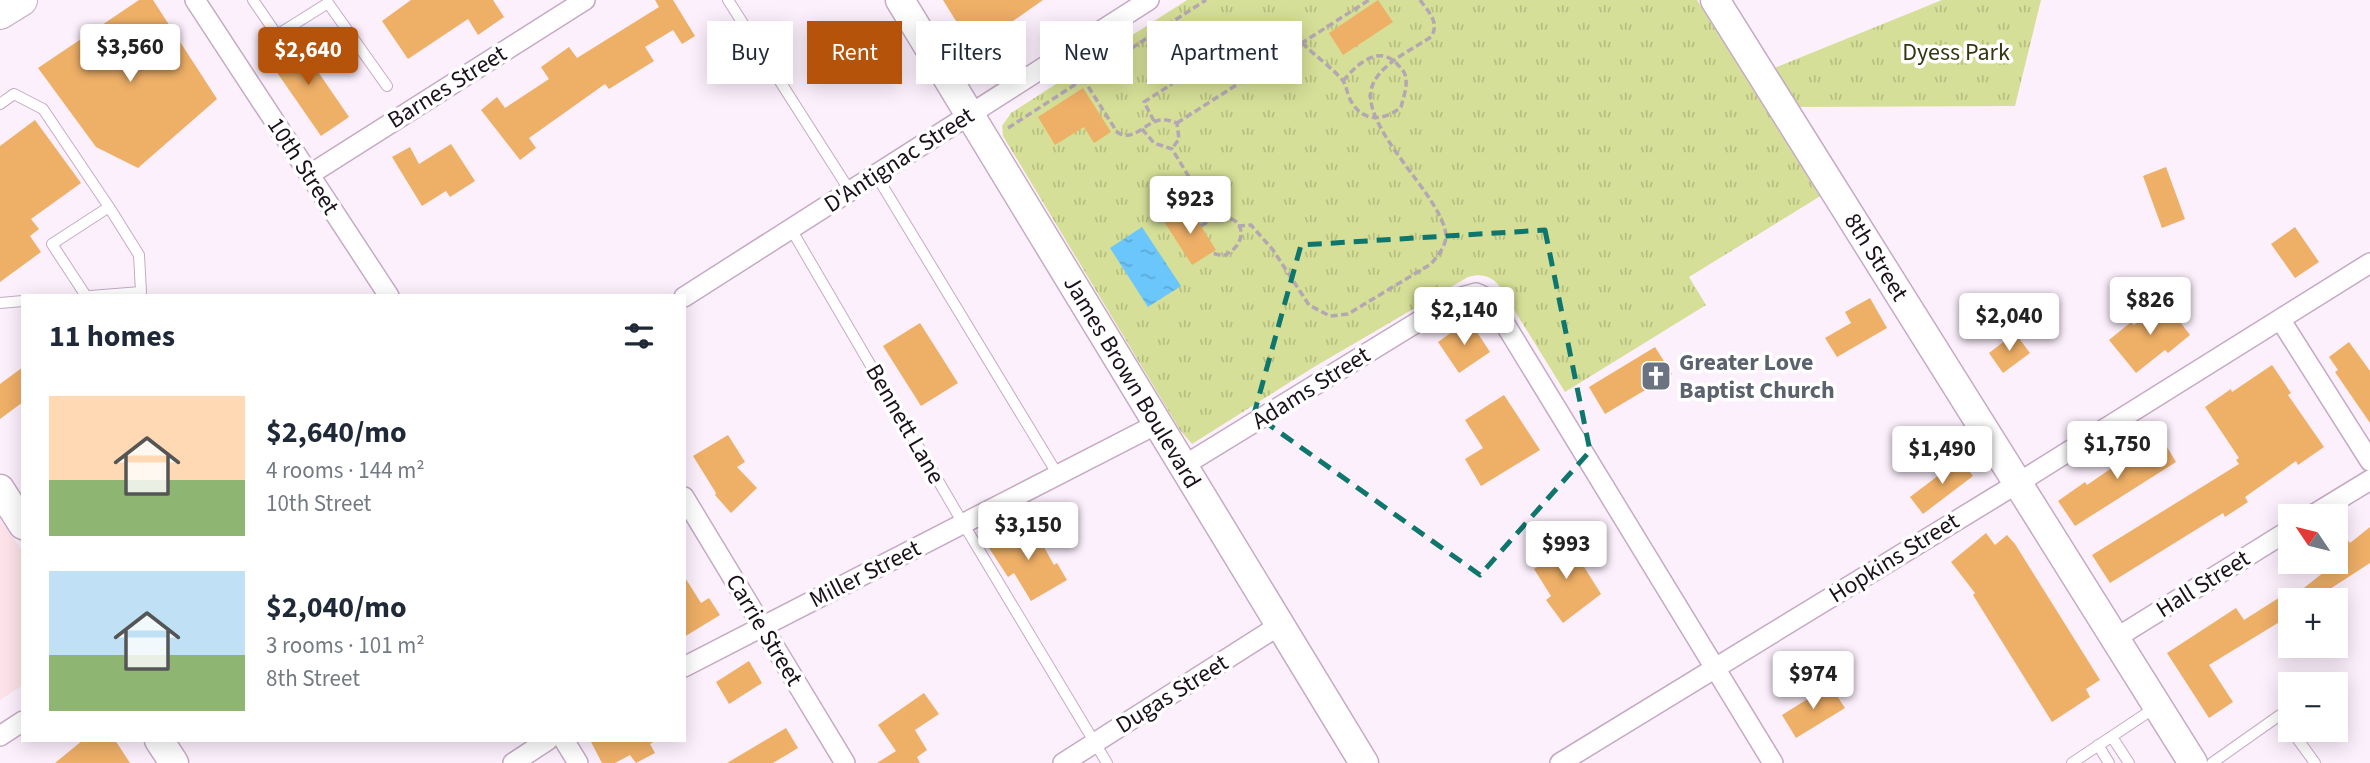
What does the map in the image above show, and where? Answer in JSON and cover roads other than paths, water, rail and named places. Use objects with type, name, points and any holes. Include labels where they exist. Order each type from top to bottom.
[{"type":"main road","points":[[0,13],[21,0]]},
{"type":"street","name":"10th Street","points":[[195,0],[388,294]]},
{"type":"street","name":"Barnes Street","points":[[309,175],[585,0]]},
{"type":"street","name":"James Brown Boulevard","points":[[900,0],[1364,763]]},
{"type":"street","name":"D'Antignac Street","points":[[686,296],[1149,0]]},
{"type":"street","name":"8th Street","points":[[1715,0],[2193,763]]},
{"type":"street","name":"Hopkins Street","points":[[1560,763],[2370,262]]},
{"type":"street","name":"Adams Street","points":[[1183,467],[1455,299],[1476,293],[1494,306],[1715,668]]},
{"type":"street","points":[[2280,319],[2370,461]]},
{"type":"street","name":"Miller Street","points":[[686,666],[1157,424]]},
{"type":"street","points":[[2331,504],[2370,480]]},
{"type":"street","points":[[0,489],[21,522]]},
{"type":"street","name":"Carrie Street","points":[[686,499],[845,763]]},
{"type":"street","name":"Hall Street","points":[[2116,638],[2278,537]]},
{"type":"street","name":"Dugas Street","points":[[1063,763],[1280,625]]},
{"type":"street","points":[[1715,668],[1773,763]]},
{"type":"street","points":[[0,736],[21,722]]},
{"type":"street","points":[[160,742],[174,763]]},
{"type":"street","points":[[513,763],[545,742]]},
{"type":"street","points":[[565,742],[578,763]]},
{"type":"lane","points":[[253,0],[277,35],[328,3],[387,86]]},
{"type":"lane","points":[[727,0],[850,191]]},
{"type":"lane","points":[[0,104],[14,94],[43,109],[139,255],[141,292],[114,294]]},
{"type":"lane","points":[[876,175],[1058,475]]},
{"type":"lane","points":[[87,294],[52,244],[109,207]]},
{"type":"lane","name":"Bennett Lane","points":[[791,229],[1107,763]]},
{"type":"lane","points":[[0,303],[21,301]]},
{"type":"lane","points":[[2072,763],[2158,706]]},
{"type":"lane","points":[[2212,763],[2278,716]]},
{"type":"lane","points":[[2112,737],[2129,763]]},
{"type":"lane","points":[[2300,742],[2315,763]]},
{"type":"lane","points":[[2098,745],[2109,763]]},
{"type":"water","points":[[1142,227],[1181,286],[1148,307],[1110,248]]},
{"type":"place","name":"Greater Love Baptist Church","points":[[1656,376]]},
{"type":"park label","name":"Dyess Park","points":[[1956,52]]}]
